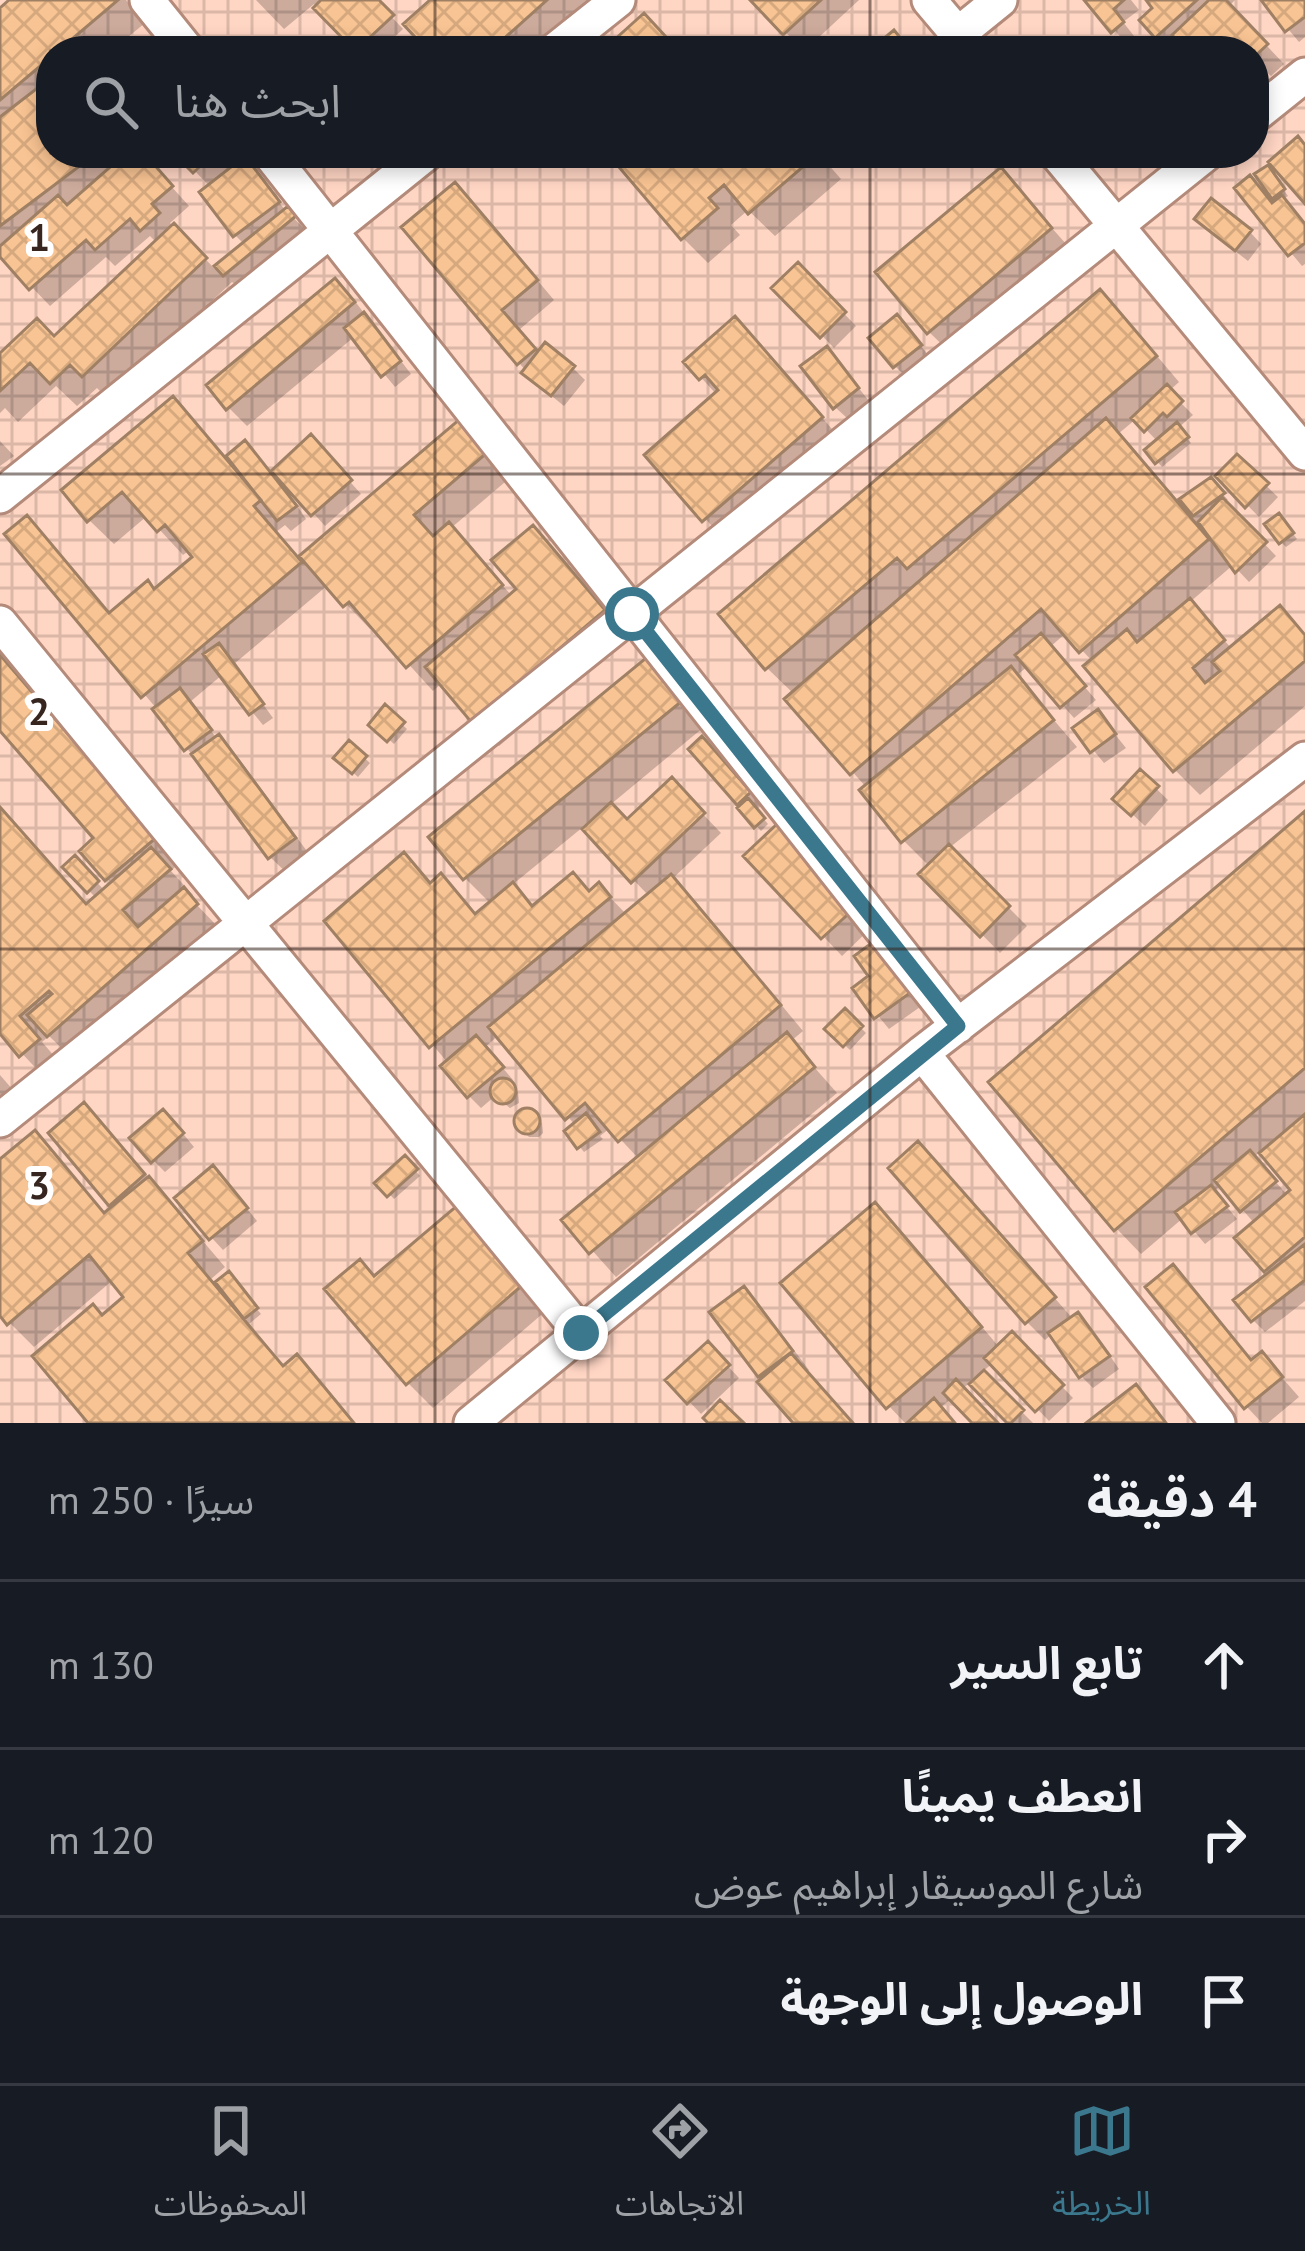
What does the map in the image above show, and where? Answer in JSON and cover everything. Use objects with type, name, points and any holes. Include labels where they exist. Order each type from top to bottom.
[{"type":"street","points":[[147,0],[176,36]]},
{"type":"street","points":[[573,36],[618,0]]},
{"type":"street","points":[[929,0],[959,36]]},
{"type":"street","points":[[971,36],[1000,0]]},
{"type":"street","points":[[1269,104],[1305,75]]},
{"type":"street","points":[[281,168],[958,1026]]},
{"type":"street","points":[[0,496],[408,168]]},
{"type":"street","points":[[1069,168],[1300,436]]},
{"type":"street","points":[[0,1120],[1189,168]]},
{"type":"street","points":[[0,623],[581,1333]]},
{"type":"street","points":[[471,1423],[922,1054],[1305,759]]},
{"type":"street","points":[[922,1054],[1218,1423]]},
{"type":"shaded area","points":[[0,0],[1305,0],[1305,1423],[0,1423]]},
{"type":"building","points":[[9,0],[118,0],[76,36],[36,36],[36,70],[0,100],[0,8]]},
{"type":"building","points":[[321,0],[379,0],[394,15],[371,36],[340,36],[313,8]]},
{"type":"building","points":[[430,0],[547,0],[507,36],[414,36],[403,24]]},
{"type":"building","points":[[750,0],[821,0],[783,35]]},
{"type":"building","points":[[1084,0],[1124,0],[1114,9],[1124,22],[1111,33]]},
{"type":"building","points":[[1146,0],[1197,0],[1157,36],[1139,20],[1152,8]]},
{"type":"building","points":[[1209,0],[1226,0],[1260,36],[1173,36]]},
{"type":"building","points":[[1261,0],[1305,0],[1305,17],[1285,32]]},
{"type":"building","points":[[644,13],[665,36],[619,36]]},
{"type":"building","points":[[36,89],[36,168],[77,168],[0,226],[0,117]]},
{"type":"building","points":[[1298,136],[1305,145],[1305,204],[1269,163]]},
{"type":"building","points":[[1269,166],[1285,189],[1272,199],[1254,174]]},
{"type":"building","points":[[109,168],[157,168],[173,186],[152,204],[160,213],[140,231],[130,219],[95,250],[86,240],[29,290],[0,257],[0,246],[58,195],[67,205]]},
{"type":"building","points":[[230,168],[254,168],[280,202],[233,237],[199,192]]},
{"type":"building","points":[[620,168],[802,168],[748,214],[724,185],[709,198],[718,208],[681,240]]},
{"type":"building","points":[[1000,168],[1052,228],[927,334],[875,272]]},
{"type":"building","points":[[1250,175],[1272,203],[1282,195],[1305,224],[1305,243],[1288,256],[1234,188]]},
{"type":"building","points":[[455,182],[538,280],[502,310],[536,349],[517,365],[401,227]]},
{"type":"building","points":[[1211,198],[1252,230],[1235,251],[1194,219]]},
{"type":"building","points":[[288,206],[296,216],[223,276],[214,266]]},
{"type":"building","points":[[174,223],[207,258],[82,377],[70,365],[50,384],[30,363],[0,391],[0,353],[37,318],[54,336]]},
{"type":"building","points":[[798,262],[846,312],[820,338],[771,288]]},
{"type":"building","points":[[335,278],[355,302],[226,410],[206,385]]},
{"type":"building","points":[[1100,289],[1157,356],[907,569],[897,558],[765,670],[718,614]]},
{"type":"building","points":[[364,312],[401,361],[381,377],[344,328]]},
{"type":"building","points":[[897,314],[922,345],[893,368],[868,338]]},
{"type":"building","points":[[735,316],[823,417],[702,522],[644,455],[718,390],[705,375],[699,380],[683,362]]},
{"type":"building","points":[[545,342],[575,366],[551,396],[521,373]]},
{"type":"building","points":[[827,346],[859,388],[833,409],[800,366]]},
{"type":"building","points":[[1167,384],[1183,401],[1144,432],[1131,418]]},
{"type":"building","points":[[173,396],[261,500],[254,506],[302,562],[141,698],[4,534],[27,515],[109,613],[148,580],[154,589],[192,557],[165,525],[157,532],[122,492],[87,522],[61,490]]},
{"type":"building","points":[[461,418],[489,451],[414,515],[433,536],[449,522],[503,585],[406,668],[349,602],[343,607],[299,556]]},
{"type":"building","points":[[1106,418],[1209,539],[1079,653],[1041,609],[850,775],[784,699]]},
{"type":"building","points":[[1177,422],[1189,437],[1155,464],[1144,450]]},
{"type":"building","points":[[311,434],[352,480],[311,516],[271,471]]},
{"type":"building","points":[[245,440],[297,506],[277,521],[226,456]]},
{"type":"building","points":[[1237,454],[1269,483],[1245,508],[1215,476]]},
{"type":"building","points":[[1211,477],[1225,493],[1193,516],[1179,499]]},
{"type":"building","points":[[1222,497],[1267,542],[1235,573],[1198,522]]},
{"type":"building","points":[[1279,513],[1294,533],[1279,544],[1264,524]]},
{"type":"building","points":[[533,525],[605,610],[472,723],[425,667],[516,589],[491,560]]},
{"type":"building","points":[[1190,598],[1225,640],[1193,668],[1205,683],[1220,671],[1212,662],[1280,605],[1305,635],[1305,661],[1173,772],[1083,666],[1127,629],[1137,642]]},
{"type":"building","points":[[1041,633],[1086,686],[1060,708],[1015,655]]},
{"type":"building","points":[[219,643],[264,704],[249,715],[203,654]]},
{"type":"building","points":[[0,655],[157,837],[105,881],[79,851],[93,838],[0,731]]},
{"type":"building","points":[[646,658],[682,701],[463,880],[428,837]]},
{"type":"building","points":[[1011,666],[1054,720],[901,843],[859,790]]},
{"type":"building","points":[[180,688],[212,730],[184,751],[152,709]]},
{"type":"building","points":[[385,704],[405,722],[387,742],[368,725]]},
{"type":"building","points":[[1098,709],[1116,734],[1090,753],[1072,728]]},
{"type":"building","points":[[219,734],[296,838],[268,859],[191,754]]},
{"type":"building","points":[[702,736],[751,792],[737,805],[688,749]]},
{"type":"building","points":[[349,740],[367,756],[352,774],[333,758]]},
{"type":"building","points":[[1140,769],[1159,786],[1131,816],[1112,799]]},
{"type":"building","points":[[672,777],[705,813],[631,883],[582,829],[611,802],[627,819]]},
{"type":"building","points":[[748,798],[765,818],[754,828],[737,808]]},
{"type":"building","points":[[0,807],[86,904],[151,847],[171,869],[123,910],[138,927],[184,887],[198,904],[47,1037],[27,1015],[52,994],[49,991],[20,1016],[40,1039],[19,1057],[0,1034]]},
{"type":"building","points":[[1305,811],[1305,1068],[1114,1231],[988,1082]]},
{"type":"building","points":[[777,824],[856,907],[821,939],[743,856]]},
{"type":"building","points":[[949,844],[1010,906],[980,937],[918,874]]},
{"type":"building","points":[[404,852],[430,883],[441,873],[475,914],[513,882],[532,906],[573,872],[589,891],[599,882],[611,897],[429,1048],[324,921]]},
{"type":"building","points":[[75,855],[99,881],[87,893],[62,867]]},
{"type":"building","points":[[671,874],[781,1005],[618,1142],[585,1103],[565,1120],[488,1027]]},
{"type":"building","points":[[873,942],[910,993],[874,1019],[852,988],[868,976],[854,956]]},
{"type":"building","points":[[845,1008],[863,1026],[843,1047],[824,1029]]},
{"type":"building","points":[[787,1032],[815,1067],[589,1254],[561,1220]]},
{"type":"building","points":[[476,1035],[504,1067],[467,1098],[440,1066]]},
{"type":"building","points":[[503,1078],[516,1091],[503,1104],[490,1091]]},
{"type":"building","points":[[84,1102],[145,1174],[109,1206],[48,1133]]},
{"type":"building","points":[[527,1108],[540,1121],[527,1134],[514,1121]]},
{"type":"building","points":[[163,1109],[184,1133],[151,1163],[129,1138]]},
{"type":"building","points":[[586,1113],[600,1132],[577,1149],[564,1131]]},
{"type":"building","points":[[1305,1114],[1305,1237],[1264,1272],[1234,1238],[1290,1190],[1259,1153]]},
{"type":"building","points":[[35,1130],[104,1213],[149,1176],[203,1241],[188,1253],[283,1366],[297,1354],[354,1423],[88,1423],[32,1356],[93,1304],[102,1315],[123,1297],[89,1255],[7,1325],[0,1316],[0,1159]]},
{"type":"building","points":[[918,1141],[1056,1297],[1025,1324],[888,1168]]},
{"type":"building","points":[[1250,1150],[1277,1181],[1240,1212],[1214,1180]]},
{"type":"building","points":[[405,1155],[418,1169],[387,1197],[374,1183]]},
{"type":"building","points":[[213,1165],[248,1208],[209,1240],[174,1198]]},
{"type":"building","points":[[1211,1185],[1228,1206],[1191,1234],[1175,1212]]},
{"type":"building","points":[[875,1202],[982,1327],[886,1409],[780,1283]]},
{"type":"building","points":[[459,1204],[525,1283],[406,1385],[324,1289],[360,1259],[374,1276]]},
{"type":"building","points":[[1305,1244],[1305,1280],[1251,1322],[1233,1300]]},
{"type":"building","points":[[1173,1264],[1251,1360],[1262,1351],[1283,1377],[1244,1409],[1145,1287]]},
{"type":"building","points":[[229,1271],[258,1308],[244,1319],[215,1282]]},
{"type":"building","points":[[744,1286],[793,1351],[758,1377],[709,1312]]},
{"type":"building","points":[[1078,1312],[1110,1356],[1079,1378],[1048,1333]]},
{"type":"building","points":[[1012,1331],[1064,1385],[1035,1412],[984,1358]]},
{"type":"building","points":[[708,1341],[730,1365],[687,1404],[665,1380]]},
{"type":"building","points":[[791,1353],[853,1423],[793,1423],[757,1382]]},
{"type":"building","points":[[984,1370],[1024,1410],[1011,1423],[969,1384]]},
{"type":"building","points":[[956,1379],[998,1423],[972,1423],[943,1393]]},
{"type":"building","points":[[1136,1384],[1166,1423],[1086,1423]]},
{"type":"building","points":[[934,1398],[955,1423],[907,1423]]},
{"type":"building","points":[[720,1400],[744,1423],[708,1423],[703,1418]]},
{"type":"route","points":[[581,1333],[958,1026],[632,614]]}]
